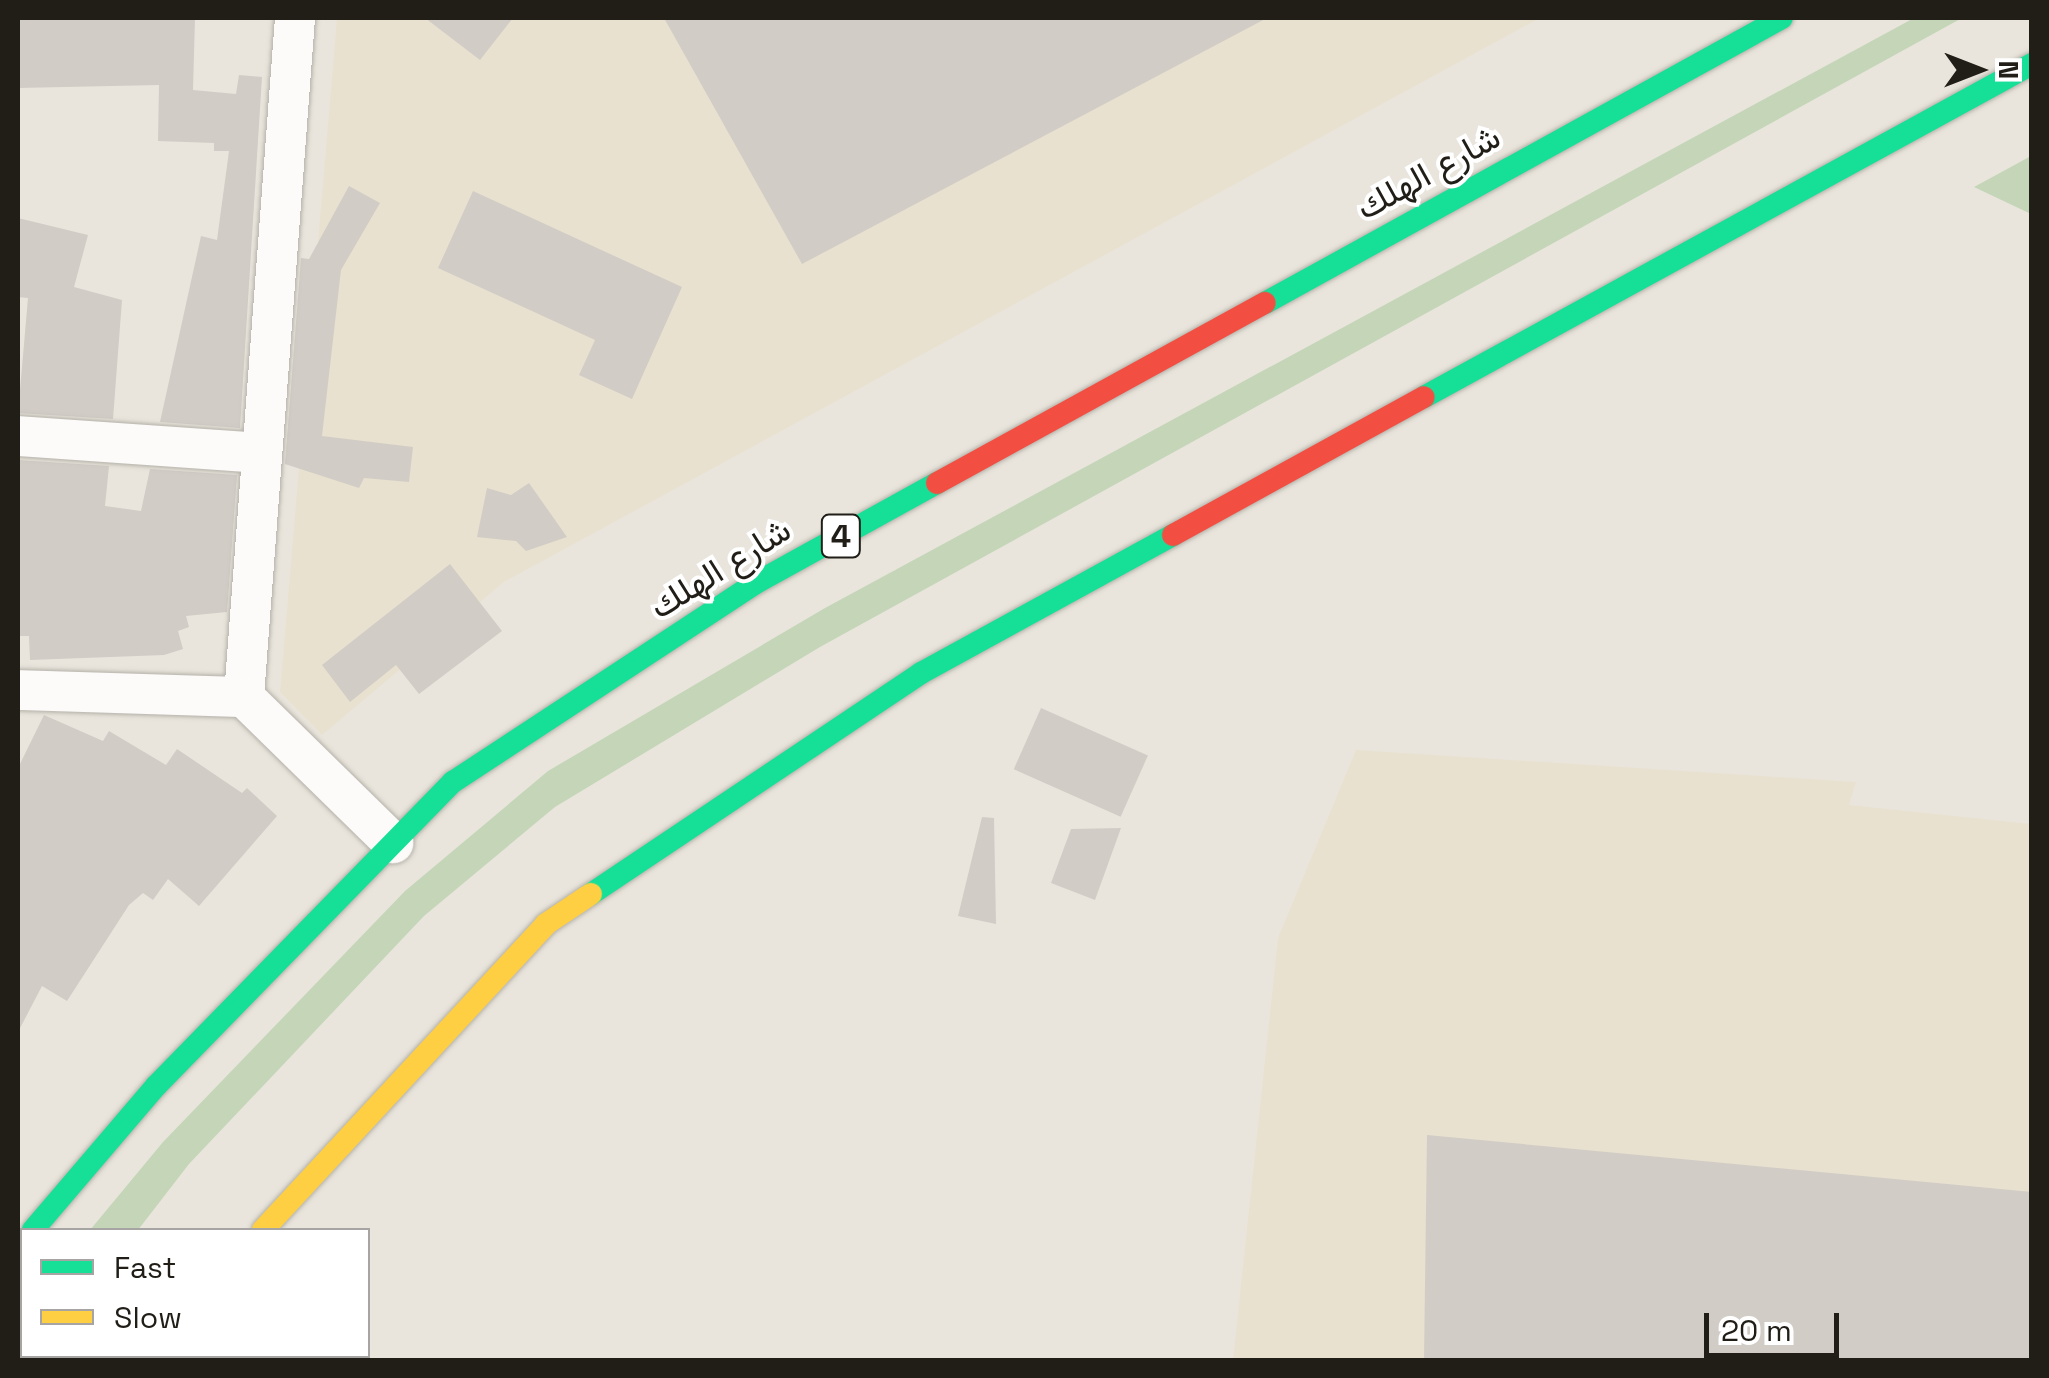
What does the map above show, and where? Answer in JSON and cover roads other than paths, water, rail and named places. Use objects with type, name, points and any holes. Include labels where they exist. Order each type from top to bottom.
[{"type":"highway","name":"شارع الهلك","points":[[35,1228],[156,1086],[453,782],[754,584],[1782,18]]},
{"type":"highway","points":[[265,1228],[546,924],[921,672],[2032,64]]},
{"type":"street","points":[[244,697],[259,452],[294,18]]},
{"type":"street","points":[[18,436],[259,452]]},
{"type":"street","points":[[18,690],[244,697],[393,842]]}]
